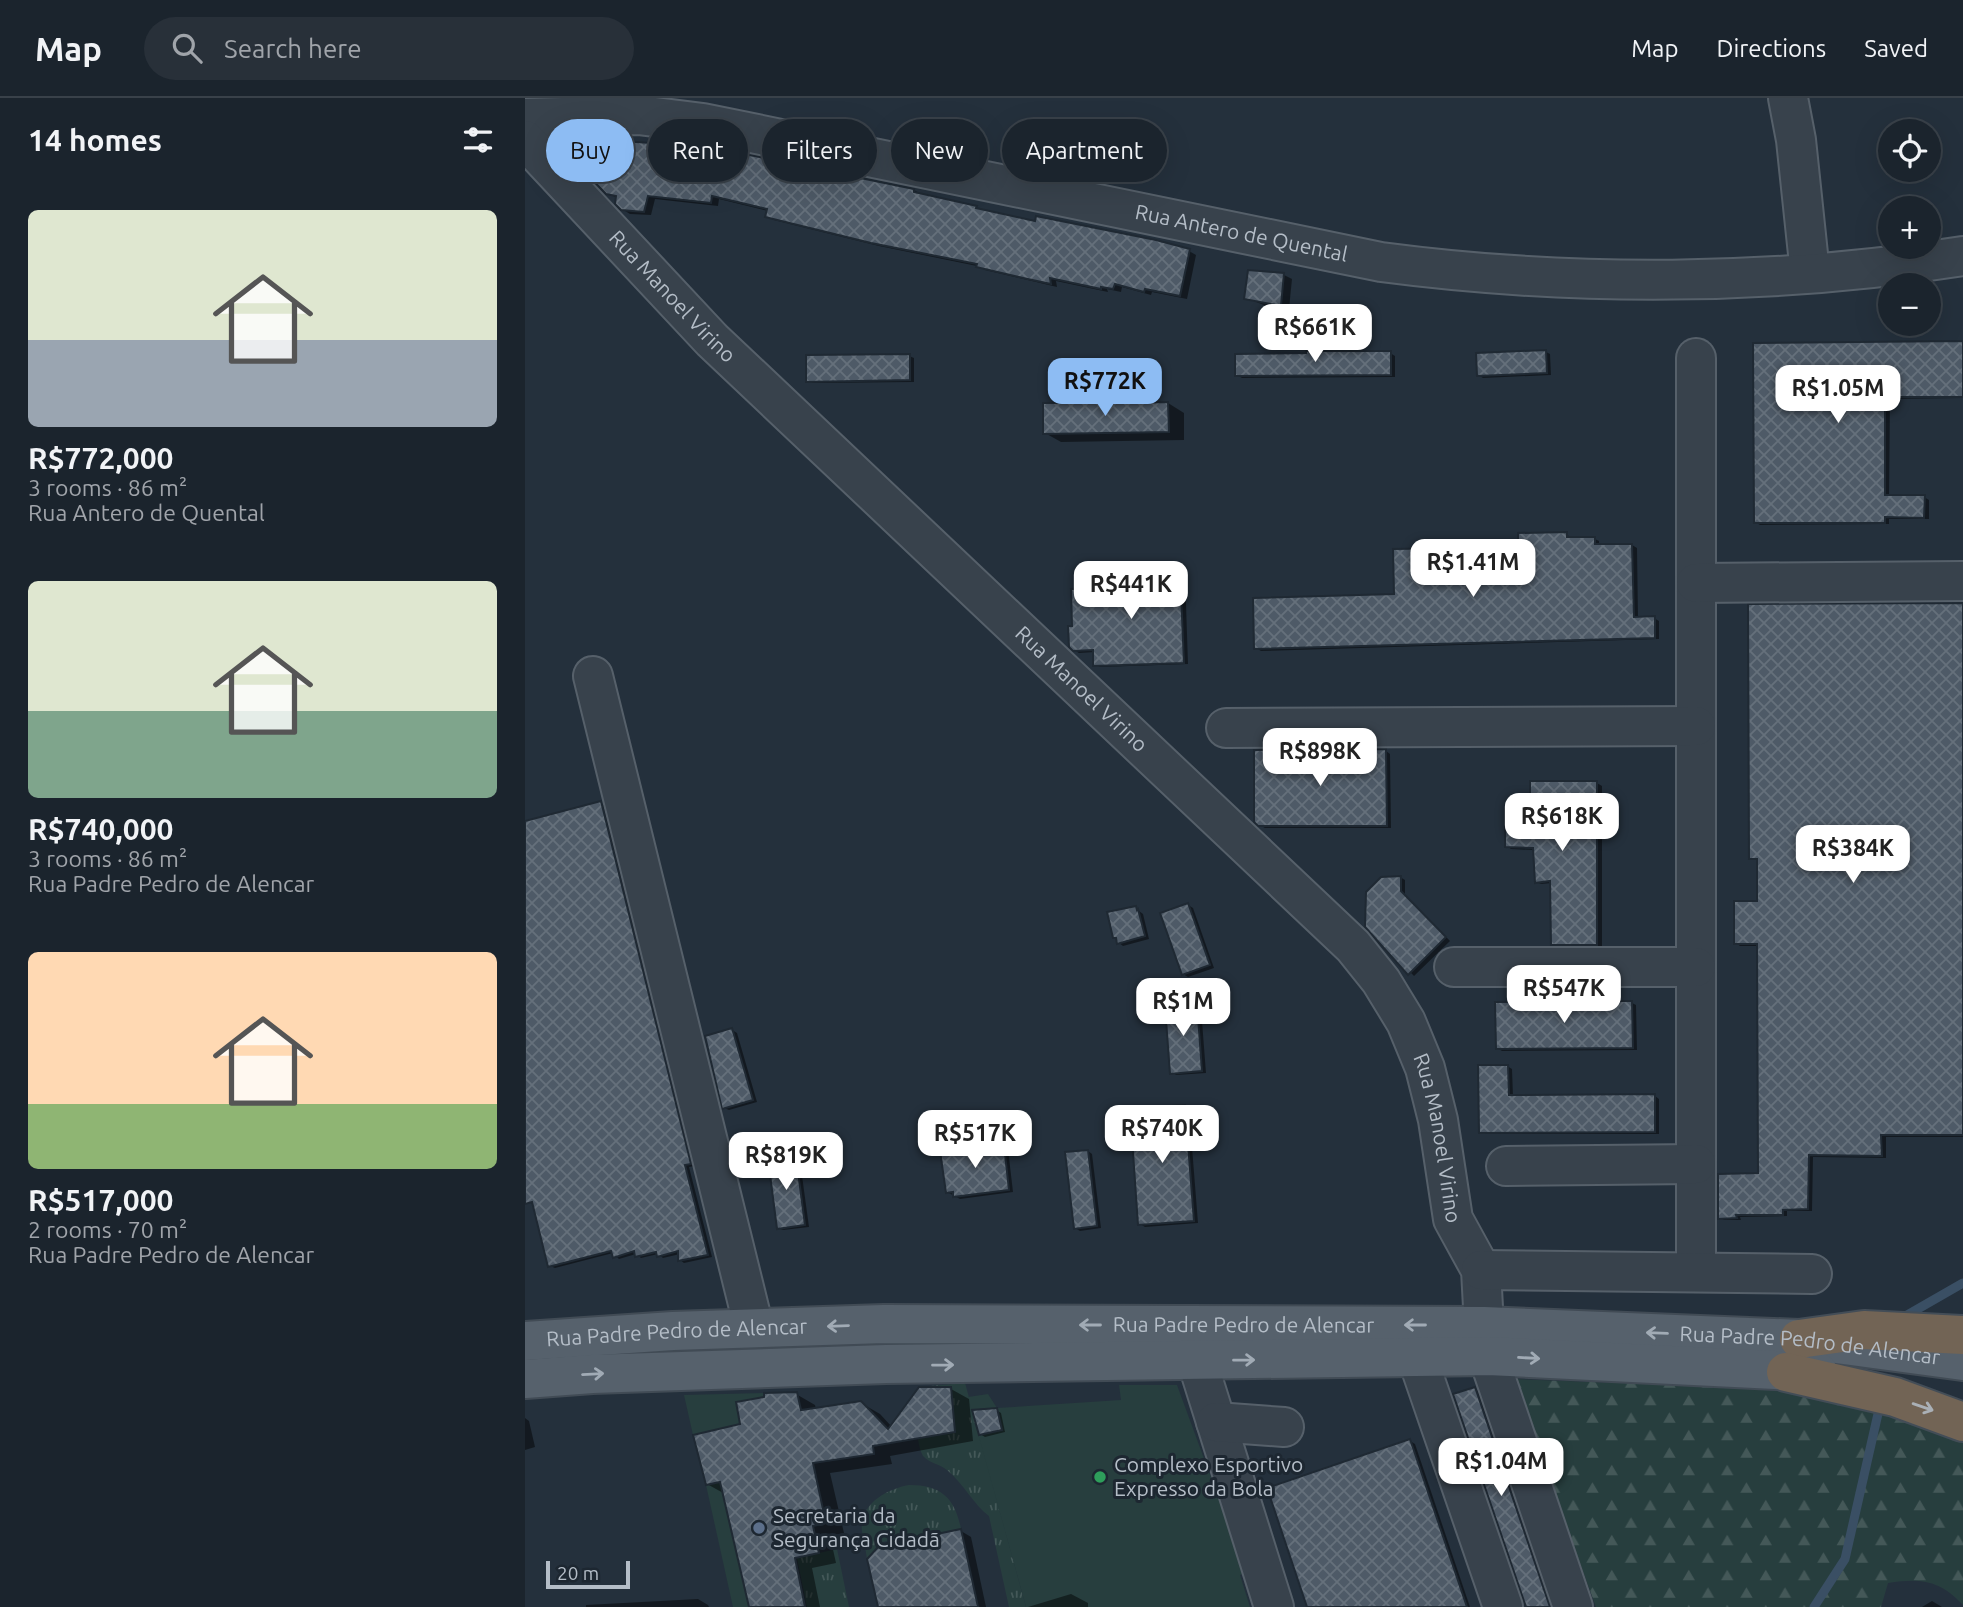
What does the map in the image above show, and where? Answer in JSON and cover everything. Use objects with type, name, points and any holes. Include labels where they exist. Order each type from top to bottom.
[{"type":"highway","points":[[1792,1355],[1864,1330],[1963,1335]]},
{"type":"highway","points":[[1792,1355],[1963,1422]]},
{"type":"main road","name":"Rua Padre Pedro de Alencar","points":[[525,1340],[884,1324],[1486,1341],[1963,1361]]},
{"type":"main road","points":[[884,1324],[886,1364]]},
{"type":"main road","points":[[764,1328],[774,1367]]},
{"type":"main road","name":"Rua Padre Pedro de Alencar","points":[[525,1379],[592,1374],[886,1364],[1417,1357],[1486,1341]]},
{"type":"main road","name":"Rua Padre Pedro de Alencar","points":[[1792,1355],[1963,1378]]},
{"type":"street","points":[[1788,98],[1796,140],[1810,273]]},
{"type":"street","name":"Rua Antero de Quental","points":[[525,118],[643,106],[717,125],[1381,262],[1492,272],[1661,281],[1810,273],[1963,256]]},
{"type":"street","name":"Rua Manoel Virino","points":[[525,140],[712,340],[1353,946],[1381,981],[1406,1023],[1425,1068],[1438,1120],[1453,1219],[1481,1270],[1486,1341],[1573,1607]]},
{"type":"street","points":[[1696,358],[1696,1272]]},
{"type":"street","points":[[1696,583],[1963,581]]},
{"type":"street","points":[[593,676],[764,1328]]},
{"type":"street","points":[[1226,728],[1696,726]]},
{"type":"street","points":[[1454,967],[1696,967]]},
{"type":"street","points":[[1506,1166],[1696,1164]]},
{"type":"street","points":[[1481,1270],[1812,1274]]},
{"type":"street","points":[[1417,1357],[1503,1607]]},
{"type":"street","points":[[1197,1361],[1274,1607]]},
{"type":"street","points":[[1216,1422],[1284,1427]]},
{"type":"green space","points":[[1513,1379],[1751,1388],[1857,1401],[1963,1431],[1963,1605],[1938,1586],[1910,1581],[1888,1583],[1881,1607],[1596,1607]]},
{"type":"green space","points":[[965,1383],[1026,1607],[1009,1607],[989,1516],[953,1476],[925,1458],[920,1448],[918,1439],[953,1432],[951,1387],[919,1387]]},
{"type":"green space","name":"Complexo Esportivo Expresso da Bola","points":[[1119,1385],[1177,1385],[1246,1573],[1240,1575],[1250,1607],[1026,1607],[968,1397],[988,1394],[997,1408],[1121,1400]]},
{"type":"green space","points":[[764,1393],[768,1415],[757,1417],[754,1399],[736,1402],[742,1437],[714,1436],[712,1430],[693,1435],[684,1395]]},
{"type":"green space","points":[[720,1482],[749,1607],[733,1607],[706,1485]]},
{"type":"green space","points":[[909,1485],[930,1488],[945,1495],[955,1509],[961,1529],[888,1544],[887,1541],[875,1544],[876,1549],[867,1559],[862,1531],[865,1513],[876,1499]]},
{"type":"green space","points":[[837,1549],[849,1607],[807,1607],[797,1558]]},
{"type":"building","points":[[634,142],[648,143],[648,182],[748,182],[748,155],[762,157],[762,182],[877,181],[1035,221],[1036,216],[1190,249],[1180,296],[1145,289],[1144,292],[1115,284],[1113,289],[1101,289],[1050,278],[1051,284],[976,267],[977,264],[871,243],[765,217],[767,209],[712,196],[711,203],[648,196],[644,212],[621,210],[615,204],[616,196],[606,194],[595,182],[634,182]]},
{"type":"building","points":[[1248,270],[1284,273],[1281,306],[1244,299]]},
{"type":"building","points":[[1963,341],[1963,397],[1885,397],[1885,495],[1925,495],[1924,518],[1885,517],[1885,523],[1754,523],[1753,343]]},
{"type":"building","points":[[1546,350],[1547,373],[1477,376],[1476,353]]},
{"type":"building","points":[[1391,351],[1391,375],[1235,376],[1235,354]]},
{"type":"building","points":[[910,354],[910,380],[806,382],[806,355]]},
{"type":"building","points":[[1168,402],[1169,432],[1043,434],[1043,403]]},
{"type":"building","points":[[1567,532],[1567,537],[1595,537],[1595,544],[1632,544],[1634,617],[1655,616],[1655,638],[1254,649],[1253,598],[1394,594],[1393,549],[1518,547],[1518,533]]},
{"type":"building","points":[[1180,569],[1184,663],[1093,666],[1093,650],[1073,651],[1069,647],[1068,626],[1072,626],[1071,589],[1129,587],[1129,571]]},
{"type":"building","points":[[1963,603],[1963,1135],[1881,1135],[1882,1156],[1809,1155],[1808,1209],[1783,1210],[1783,1215],[1736,1215],[1737,1218],[1718,1219],[1718,1174],[1758,1173],[1757,944],[1734,944],[1734,901],[1757,901],[1757,859],[1749,859],[1748,604]]},
{"type":"building","points":[[1386,749],[1387,826],[1258,826],[1254,822],[1254,750]]},
{"type":"building","points":[[1530,781],[1597,781],[1597,945],[1551,945],[1550,881],[1535,883],[1533,848],[1505,847],[1505,808],[1530,807]]},
{"type":"building","points":[[601,801],[691,1164],[685,1165],[708,1255],[678,1261],[678,1251],[657,1257],[656,1252],[635,1257],[634,1251],[613,1258],[611,1251],[548,1267],[532,1202],[525,1204],[525,821]]},
{"type":"building","points":[[1401,876],[1401,891],[1446,937],[1408,975],[1365,927],[1366,892],[1381,877]]},
{"type":"building","points":[[1188,903],[1210,965],[1182,975],[1160,913]]},
{"type":"building","points":[[1136,906],[1145,936],[1117,944],[1107,912]]},
{"type":"building","points":[[1632,1001],[1633,1048],[1496,1049],[1495,1002]]},
{"type":"building","points":[[1197,1003],[1202,1071],[1170,1074],[1165,1006]]},
{"type":"building","points":[[732,1028],[753,1100],[722,1109],[705,1036]]},
{"type":"building","points":[[1478,1065],[1508,1065],[1509,1095],[1655,1094],[1655,1132],[1479,1133]]},
{"type":"building","points":[[1185,1105],[1194,1221],[1138,1225],[1130,1109]]},
{"type":"building","points":[[1001,1143],[1004,1145],[1009,1190],[953,1197],[953,1192],[946,1193],[940,1151]]},
{"type":"building","points":[[1088,1150],[1097,1226],[1074,1229],[1065,1152]]},
{"type":"building","points":[[796,1156],[805,1225],[777,1229],[768,1159]]},
{"type":"building","points":[[919,1387],[951,1387],[955,1432],[873,1446],[874,1454],[813,1463],[826,1523],[813,1526],[819,1553],[795,1558],[805,1607],[749,1607],[720,1482],[706,1485],[693,1435],[740,1424],[736,1402],[764,1397],[764,1393],[797,1392],[801,1410],[861,1401],[888,1429]]},
{"type":"building","points":[[1475,1387],[1550,1607],[1526,1607],[1453,1394]]},
{"type":"building","points":[[997,1408],[1002,1430],[979,1435],[972,1410]]},
{"type":"building","points":[[1410,1439],[1467,1607],[1307,1607],[1267,1488]]},
{"type":"building","points":[[961,1529],[978,1607],[878,1607],[867,1559],[879,1546]]},
{"type":"waterway","points":[[1902,1318],[1963,1283]]},
{"type":"waterway","points":[[1814,1607],[1845,1559],[1880,1405]]},
{"type":"place","name":"Complexo Esportivo Expresso da Bola","points":[[1100,1477]]},
{"type":"place","name":"Secretaria da Segurança Cidadã","points":[[759,1528]]}]
